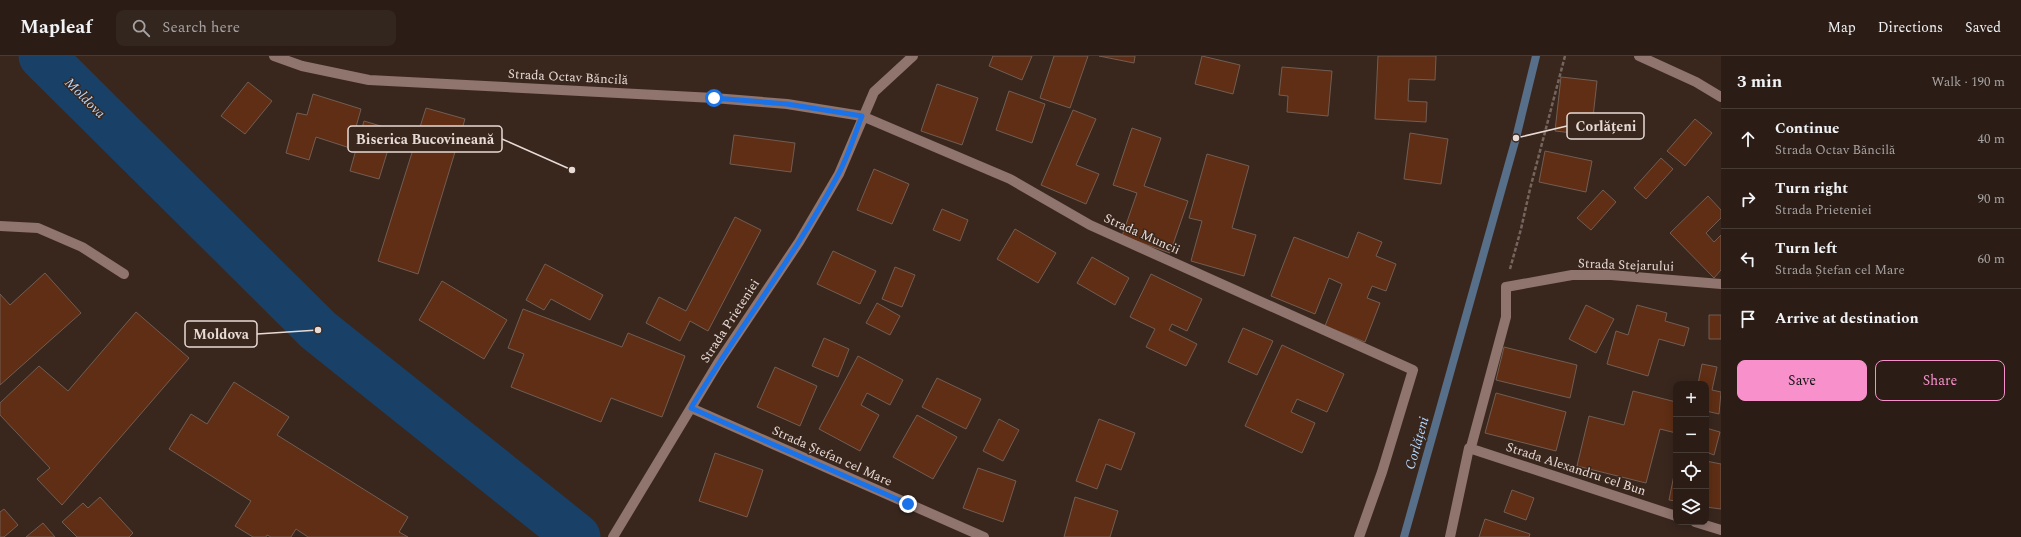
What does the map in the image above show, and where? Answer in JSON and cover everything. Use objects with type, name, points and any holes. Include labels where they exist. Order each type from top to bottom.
[{"type":"street","name":"Strada Octav Băncilă","points":[[274,56],[302,66],[369,80],[714,98],[787,104],[862,116]]},
{"type":"street","name":"Strada Prieteniei","points":[[615,533],[718,363],[799,242],[839,174],[862,116],[874,92],[913,56]]},
{"type":"street","points":[[1639,56],[1696,82],[1721,97]]},
{"type":"street","name":"Strada Muncii","points":[[862,116],[1010,179],[1090,225],[1413,370],[1382,472],[1359,537]]},
{"type":"street","points":[[0,226],[38,228],[82,247],[124,274]]},
{"type":"street","name":"Strada Stejarului","points":[[1506,287],[1572,275],[1611,275],[1721,284]]},
{"type":"street","points":[[1450,537],[1469,448],[1471,447],[1506,317],[1506,287]]},
{"type":"street","name":"Strada Ștefan cel Mare","points":[[691,408],[984,537]]},
{"type":"street","name":"Strada Alexandru cel Bun","points":[[1469,448],[1673,515]]},
{"type":"street","points":[[1705,525],[1721,530]]},
{"type":"path","points":[[1506,287],[1510,264],[1521,229],[1565,56]]},
{"type":"building","points":[[993,56],[1032,56],[1022,80],[989,66]]},
{"type":"building","points":[[1054,56],[1088,56],[1070,108],[1040,98]]},
{"type":"building","points":[[1099,56],[1135,56],[1134,63]]},
{"type":"building","points":[[1202,56],[1240,65],[1233,94],[1195,84]]},
{"type":"building","points":[[1378,56],[1436,56],[1435,80],[1409,79],[1408,101],[1427,102],[1426,122],[1375,119]]},
{"type":"building","points":[[1282,67],[1332,71],[1328,116],[1287,112],[1288,96],[1279,95]]},
{"type":"building","points":[[1561,77],[1597,81],[1591,135],[1555,131]]},
{"type":"building","points":[[248,82],[272,101],[245,134],[221,116]]},
{"type":"building","points":[[937,84],[978,98],[962,145],[921,131]]},
{"type":"building","points":[[1009,91],[1045,104],[1032,143],[996,130]]},
{"type":"building","points":[[313,94],[361,109],[350,148],[316,137],[309,160],[286,153],[297,113],[307,115]]},
{"type":"building","points":[[426,108],[465,119],[418,274],[378,261]]},
{"type":"building","points":[[1073,110],[1096,119],[1076,165],[1099,174],[1086,204],[1041,185]]},
{"type":"building","points":[[1695,119],[1712,133],[1685,166],[1667,151]]},
{"type":"building","points":[[364,121],[394,130],[379,179],[350,171]]},
{"type":"building","points":[[1132,128],[1161,138],[1144,186],[1188,201],[1170,253],[1122,236],[1137,193],[1113,185]]},
{"type":"building","points":[[1410,133],[1448,139],[1441,184],[1404,179]]},
{"type":"building","points":[[734,135],[795,143],[791,172],[730,164]]},
{"type":"building","points":[[1545,151],[1592,161],[1586,192],[1539,182]]},
{"type":"building","points":[[1207,154],[1249,166],[1232,228],[1256,235],[1244,276],[1191,261],[1202,221],[1189,218]]},
{"type":"building","points":[[1661,158],[1673,169],[1646,199],[1634,188]]},
{"type":"building","points":[[874,169],[909,184],[892,224],[857,210]]},
{"type":"building","points":[[1603,190],[1616,202],[1591,230],[1577,218]]},
{"type":"building","points":[[1708,196],[1721,210],[1721,218],[1706,233],[1714,242],[1721,235],[1721,270],[1714,278],[1670,233]]},
{"type":"building","points":[[942,209],[968,220],[960,241],[933,230]]},
{"type":"building","points":[[735,217],[761,230],[708,331],[690,321],[680,341],[646,323],[659,297],[686,311]]},
{"type":"building","points":[[1015,229],[1056,253],[1038,283],[997,259]]},
{"type":"building","points":[[1358,232],[1382,242],[1376,256],[1396,264],[1386,291],[1372,286],[1367,298],[1380,303],[1365,342],[1325,326],[1342,284],[1329,278],[1315,314],[1271,296],[1294,237],[1348,258]]},
{"type":"building","points":[[833,251],[876,271],[860,304],[817,284]]},
{"type":"building","points":[[1092,257],[1129,278],[1115,305],[1077,283]]},
{"type":"building","points":[[545,264],[603,295],[590,320],[551,299],[544,310],[526,300]]},
{"type":"building","points":[[895,267],[915,275],[902,307],[882,299]]},
{"type":"building","points":[[45,273],[81,313],[0,385],[0,294],[10,305]]},
{"type":"building","points":[[1151,274],[1202,299],[1187,331],[1172,324],[1169,330],[1197,344],[1186,366],[1146,347],[1155,329],[1130,317]]},
{"type":"building","points":[[442,281],[507,320],[484,359],[419,320]]},
{"type":"building","points":[[877,303],[900,316],[890,335],[866,323]]},
{"type":"building","points":[[1586,305],[1614,319],[1596,353],[1569,339]]},
{"type":"building","points":[[1637,305],[1667,313],[1665,321],[1689,328],[1684,346],[1659,339],[1648,376],[1607,364],[1616,331],[1628,335]]},
{"type":"building","points":[[523,309],[622,347],[628,333],[685,356],[662,417],[611,398],[601,422],[511,387],[524,354],[508,348]]},
{"type":"building","points":[[136,312],[189,358],[62,505],[37,479],[50,468],[0,415],[0,403],[39,366],[68,391]]},
{"type":"building","points":[[1709,315],[1721,315],[1721,339],[1709,339]]},
{"type":"building","points":[[1243,328],[1273,341],[1257,375],[1228,362]]},
{"type":"building","points":[[824,338],[849,349],[838,377],[812,366]]},
{"type":"building","points":[[1282,345],[1344,374],[1327,412],[1297,399],[1291,412],[1315,423],[1302,453],[1245,426]]},
{"type":"building","points":[[1504,347],[1577,365],[1570,398],[1496,380]]},
{"type":"building","points":[[858,356],[903,380],[890,405],[867,393],[861,405],[879,415],[860,451],[819,429]]},
{"type":"building","points":[[1702,364],[1717,367],[1712,390],[1721,392],[1719,414],[1709,412],[1709,381],[1699,381]]},
{"type":"building","points":[[775,367],[817,386],[800,426],[757,407]]},
{"type":"building","points":[[937,378],[981,399],[966,429],[922,407]]},
{"type":"building","points":[[234,382],[289,417],[277,435],[408,517],[399,532],[408,537],[308,537],[296,529],[291,537],[271,537],[267,535],[266,537],[253,537],[235,526],[251,501],[169,449],[191,414],[207,424]]},
{"type":"building","points":[[1633,391],[1673,401],[1673,432],[1660,429],[1646,483],[1577,466],[1589,416],[1624,425]]},
{"type":"building","points":[[1496,393],[1566,412],[1556,451],[1485,433]]},
{"type":"building","points":[[917,415],[957,437],[933,479],[893,457]]},
{"type":"building","points":[[999,419],[1019,430],[1003,461],[983,451]]},
{"type":"building","points":[[1099,419],[1135,433],[1121,470],[1106,464],[1097,489],[1076,481]]},
{"type":"building","points":[[1709,429],[1720,432],[1714,455],[1709,453]]},
{"type":"building","points":[[715,453],[763,470],[747,517],[699,501]]},
{"type":"building","points":[[1709,462],[1721,464],[1721,509],[1709,507]]},
{"type":"building","points":[[978,468],[1016,481],[1003,522],[963,508]]},
{"type":"building","points":[[1673,480],[1673,501],[1669,500]]},
{"type":"building","points":[[1512,490],[1534,498],[1526,520],[1504,512]]},
{"type":"building","points":[[100,497],[133,533],[129,537],[77,537],[62,522],[83,503],[88,508]]},
{"type":"building","points":[[1075,497],[1118,511],[1110,537],[1064,537]]},
{"type":"building","points":[[4,509],[18,525],[4,537],[0,537],[0,512]]},
{"type":"building","points":[[1485,519],[1530,534],[1529,537],[1479,537]]},
{"type":"building","points":[[43,523],[55,537],[26,537]]},
{"type":"waterway","name":"Moldova","points":[[42,56],[318,330],[577,537]]},
{"type":"waterway","name":"Corlățeni","points":[[1404,537],[1516,138],[1536,56]]},
{"type":"place","name":"Corlățeni","points":[[1516,138]]},
{"type":"place","name":"Biserica Bucovineană","points":[[572,170]]},
{"type":"place","name":"Moldova","points":[[318,330]]},
{"type":"route","points":[[714,98],[787,104],[862,116],[839,174],[799,242],[718,363],[691,408],[908,504]]}]
